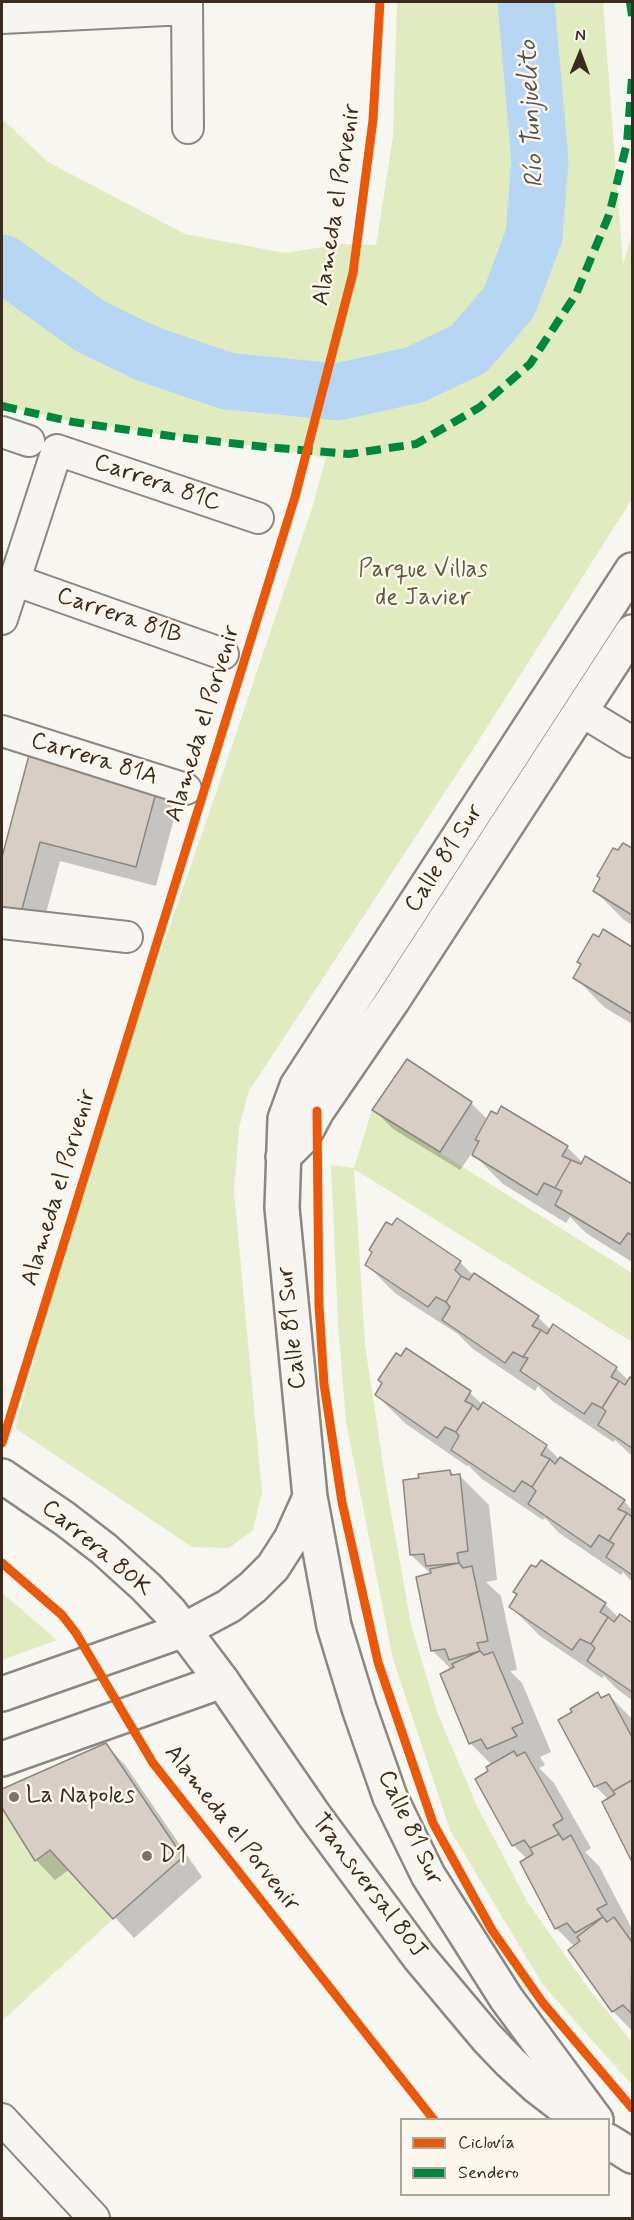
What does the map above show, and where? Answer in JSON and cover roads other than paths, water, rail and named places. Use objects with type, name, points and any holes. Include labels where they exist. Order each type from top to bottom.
[{"type":"street","points":[[2,18],[187,5],[188,128]]},
{"type":"street","name":"Carrera 81C","points":[[14,580],[57,450],[258,518]]},
{"type":"street","name":"Calle 81 Sur","points":[[595,2118],[506,1998],[428,1875],[390,1797],[358,1708],[334,1626],[310,1497],[283,1220],[283,1157],[285,1119],[297,1086],[633,570]]},
{"type":"street","points":[[2,619],[14,580]]},
{"type":"street","name":"Carrera 81B","points":[[14,580],[223,654]]},
{"type":"street","name":"Calle 81 Sur","points":[[283,1157],[303,1137],[317,1111],[393,1000],[633,632]]},
{"type":"street","points":[[581,711],[633,742]]},
{"type":"street","name":"Carrera 81A","points":[[2,731],[186,789]]},
{"type":"street","points":[[2,923],[127,937]]},
{"type":"street","name":"Carrera 80K","points":[[2,1476],[104,1549],[146,1587],[184,1630]]},
{"type":"street","name":"Calle 81 Sur","points":[[2,1694],[184,1630],[229,1606],[273,1567],[291,1539],[310,1497]]},
{"type":"street","name":"Transversal 80J","points":[[184,1630],[314,1815],[426,1965],[510,2062],[536,2086],[577,2118]]},
{"type":"street","points":[[2,1759],[222,1681]]},
{"type":"street","points":[[2,2119],[94,2218]]},
{"type":"waterway","name":"Río Tunjuelito","points":[[2,263],[90,326],[148,354],[227,381],[337,392],[414,375],[469,349],[509,302],[534,236],[540,161],[526,2]]},
{"type":"place","name":"La Napoles","points":[[14,1797]]},
{"type":"place","name":"D1","points":[[147,1856]]},
{"type":"park label","name":"Parque Villas de Javier","points":[[423,585]]}]
